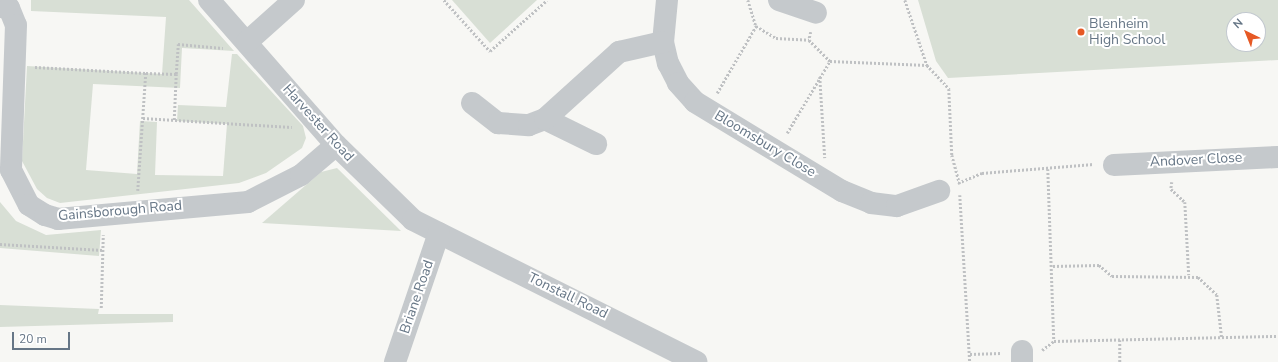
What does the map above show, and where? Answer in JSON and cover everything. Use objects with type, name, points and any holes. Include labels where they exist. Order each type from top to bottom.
[{"type":"street","name":"Harvester Road","points":[[209,0],[336,145],[389,200],[413,220],[439,233]]},
{"type":"street","points":[[247,42],[294,0]]},
{"type":"street","name":"Bloomsbury Close","points":[[667,0],[663,42],[678,83],[707,109],[827,182],[871,203],[897,206],[939,190]]},
{"type":"street","points":[[779,0],[816,13]]},
{"type":"street","name":"Gainsborough Road","points":[[0,7],[9,8],[16,25],[11,170],[19,191],[30,205],[58,219],[248,202],[301,175],[336,145]]},
{"type":"street","points":[[472,103],[498,123],[529,125],[545,119],[620,52],[663,42]]},
{"type":"street","points":[[545,119],[596,144]]},
{"type":"street","name":"Andover Close","points":[[1114,165],[1278,156]]},
{"type":"street","name":"Briane Road","points":[[395,362],[439,233]]},
{"type":"street","name":"Tonstall Road","points":[[439,233],[696,362]]},
{"type":"path","points":[[444,0],[490,50],[547,0]]},
{"type":"path","points":[[748,0],[756,26],[776,38],[809,40],[830,61],[927,65]]},
{"type":"path","points":[[905,0],[927,65],[950,89],[952,155],[959,182],[970,362]]},
{"type":"path","points":[[809,40],[816,13]]},
{"type":"path","points":[[707,109],[756,26]]},
{"type":"path","points":[[174,120],[178,44],[237,49],[247,42]]},
{"type":"path","points":[[776,151],[830,61]]},
{"type":"path","points":[[15,66],[176,74]]},
{"type":"path","points":[[137,211],[146,73]]},
{"type":"path","points":[[820,76],[827,182]]},
{"type":"path","points":[[143,118],[299,127],[313,118]]},
{"type":"path","points":[[1174,162],[1171,188],[1185,202],[1189,275]]},
{"type":"path","points":[[939,190],[982,173],[1048,169],[1072,164],[1114,165]]},
{"type":"path","points":[[1048,169],[1053,266],[1054,340]]},
{"type":"path","points":[[101,308],[104,215]]},
{"type":"path","points":[[0,244],[103,250]]},
{"type":"path","points":[[1053,266],[1099,265],[1112,276],[1189,275],[1209,284],[1217,295],[1222,339]]},
{"type":"path","points":[[970,354],[1022,357],[1044,350],[1054,340],[1222,339],[1278,336]]},
{"type":"path","points":[[1120,340],[1120,362]]},
{"type":"shaded area","points":[[31,0],[189,0],[234,51],[182,48],[180,88],[93,84],[86,170],[137,174],[140,121],[157,122],[155,175],[223,176],[227,124],[177,121],[178,105],[226,107],[232,54],[237,54],[303,126],[306,138],[302,148],[266,173],[239,183],[60,203],[47,198],[37,189],[22,161],[27,66],[162,74],[166,17],[31,11]]},
{"type":"shaded area","points":[[452,0],[537,0],[490,43]]},
{"type":"shaded area","name":"Blenheim High School","points":[[918,0],[1278,0],[1278,60],[948,78],[936,61]]},
{"type":"shaded area","points":[[337,168],[401,231],[262,223],[321,172]]},
{"type":"shaded area","points":[[0,202],[16,221],[46,235],[101,230],[99,256],[0,248]]},
{"type":"shaded area","points":[[0,305],[99,309],[98,314],[173,314],[173,322],[0,327]]},
{"type":"place","name":"Blenheim High School","points":[[1081,32]]}]
